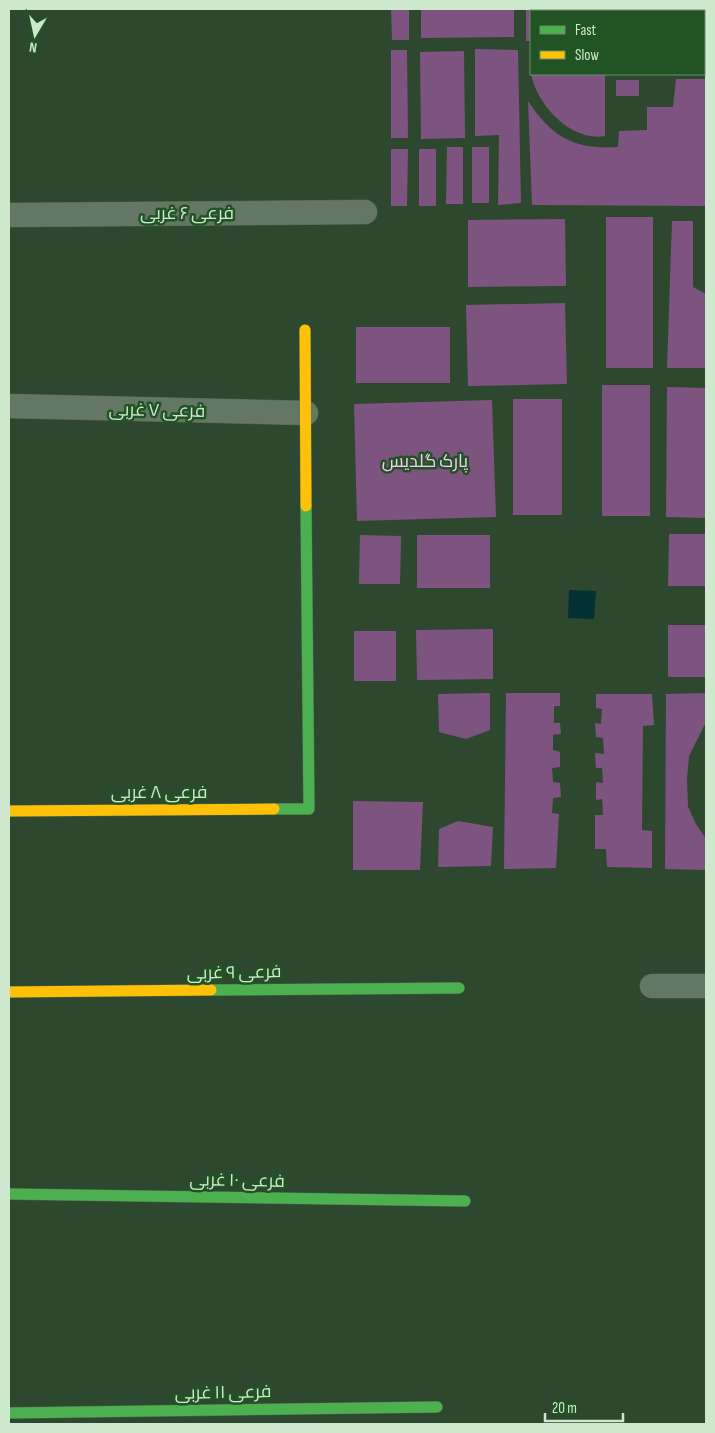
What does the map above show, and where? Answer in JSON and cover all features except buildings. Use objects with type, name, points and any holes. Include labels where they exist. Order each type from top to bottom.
[{"type":"street","name":"فرعی ۶ غربی","points":[[9,215],[365,212]]},
{"type":"street","points":[[305,330],[306,414]]},
{"type":"street","name":"فرعی ۷ غربی","points":[[9,406],[306,414]]},
{"type":"street","name":"فرعی ۸ غربی","points":[[9,810],[309,809],[306,414]]},
{"type":"street","points":[[652,986],[706,986]]},
{"type":"street","name":"فرعی ۹ غربی","points":[[9,992],[459,988]]},
{"type":"street","name":"فرعی ۱۰ غربی","points":[[9,1194],[465,1201]]},
{"type":"street","name":"فرعی ۱۱ غربی","points":[[9,1413],[437,1407]]},
{"type":"green space","points":[[391,9],[409,9],[409,40],[392,40]]},
{"type":"green space","points":[[421,9],[514,9],[514,37],[421,38]]},
{"type":"green space","points":[[526,9],[580,9],[530,10],[530,41],[526,41]]},
{"type":"green space","points":[[706,9],[706,45],[705,10],[670,10]]},
{"type":"green space","points":[[475,49],[518,50],[521,203],[498,205],[499,135],[475,136]]},
{"type":"green space","points":[[391,50],[407,50],[408,138],[391,138]]},
{"type":"green space","points":[[464,51],[465,138],[421,139],[420,52]]},
{"type":"green space","points":[[531,75],[605,75],[605,136],[592,136],[568,127],[548,109],[540,98]]},
{"type":"green space","points":[[676,79],[706,79],[706,206],[532,205],[528,101],[546,124],[566,139],[589,146],[618,147],[619,131],[647,130],[647,107],[673,107]]},
{"type":"green space","points":[[616,80],[639,80],[639,96],[616,96]]},
{"type":"green space","points":[[447,147],[463,147],[463,204],[446,204]]},
{"type":"green space","points":[[472,147],[489,147],[489,203],[472,203]]},
{"type":"green space","points":[[391,149],[408,149],[407,206],[391,206]]},
{"type":"green space","points":[[419,149],[436,149],[436,206],[419,206]]},
{"type":"green space","points":[[606,217],[653,217],[653,368],[606,368]]},
{"type":"green space","points":[[565,219],[566,286],[468,287],[468,220]]},
{"type":"green space","points":[[672,221],[693,221],[693,287],[706,294],[706,368],[667,368]]},
{"type":"green space","points":[[565,303],[567,384],[468,386],[466,305]]},
{"type":"green space","points":[[356,327],[450,327],[450,383],[356,383]]},
{"type":"green space","points":[[602,385],[650,385],[650,516],[602,516]]},
{"type":"green space","points":[[667,387],[706,388],[706,518],[666,517]]},
{"type":"green space","name":"پارک گلدیس","points":[[513,399],[562,399],[562,515],[513,515]]},
{"type":"green space","name":"پارک گلدیس","points":[[492,400],[496,517],[357,521],[354,404]]},
{"type":"green space","points":[[669,534],[706,534],[706,586],[668,586]]},
{"type":"green space","points":[[360,535],[401,536],[400,584],[359,584]]},
{"type":"green space","points":[[417,535],[490,535],[490,588],[417,588]]},
{"type":"green space","points":[[668,625],[706,625],[706,677],[668,677]]},
{"type":"green space","points":[[493,629],[493,679],[417,680],[416,630]]},
{"type":"green space","points":[[354,631],[396,631],[396,681],[354,681]]},
{"type":"green space","points":[[490,693],[490,730],[466,739],[439,732],[438,694]]},
{"type":"green space","points":[[506,693],[560,693],[560,706],[554,706],[554,723],[560,723],[561,734],[553,735],[553,750],[560,752],[560,767],[552,768],[553,782],[560,783],[561,797],[553,798],[552,813],[559,814],[556,868],[504,869]]},
{"type":"green space","points":[[706,693],[706,722],[689,756],[687,779],[688,807],[706,839],[706,870],[665,869],[666,694]]},
{"type":"green space","points":[[596,694],[652,694],[654,725],[643,726],[642,830],[652,831],[652,868],[607,867],[606,849],[595,849],[595,815],[603,815],[602,799],[596,800],[596,782],[603,783],[602,768],[596,768],[595,753],[604,754],[603,738],[596,737],[595,723],[601,724],[602,709],[596,708]]},
{"type":"green space","points":[[353,801],[423,802],[420,870],[353,870]]},
{"type":"green space","points":[[458,821],[493,827],[491,866],[438,867],[439,829]]},
{"type":"water","points":[[569,590],[596,591],[594,619],[568,618]]},
{"type":"traffic: fast","points":[[274,809],[309,809],[306,506]]},
{"type":"traffic: fast","points":[[211,990],[459,988]]},
{"type":"traffic: fast","points":[[9,1194],[465,1201]]},
{"type":"traffic: fast","points":[[9,1413],[437,1407]]},
{"type":"traffic: slow","points":[[305,330],[306,506]]},
{"type":"traffic: slow","points":[[9,811],[274,809]]},
{"type":"traffic: slow","points":[[9,992],[211,990]]}]
